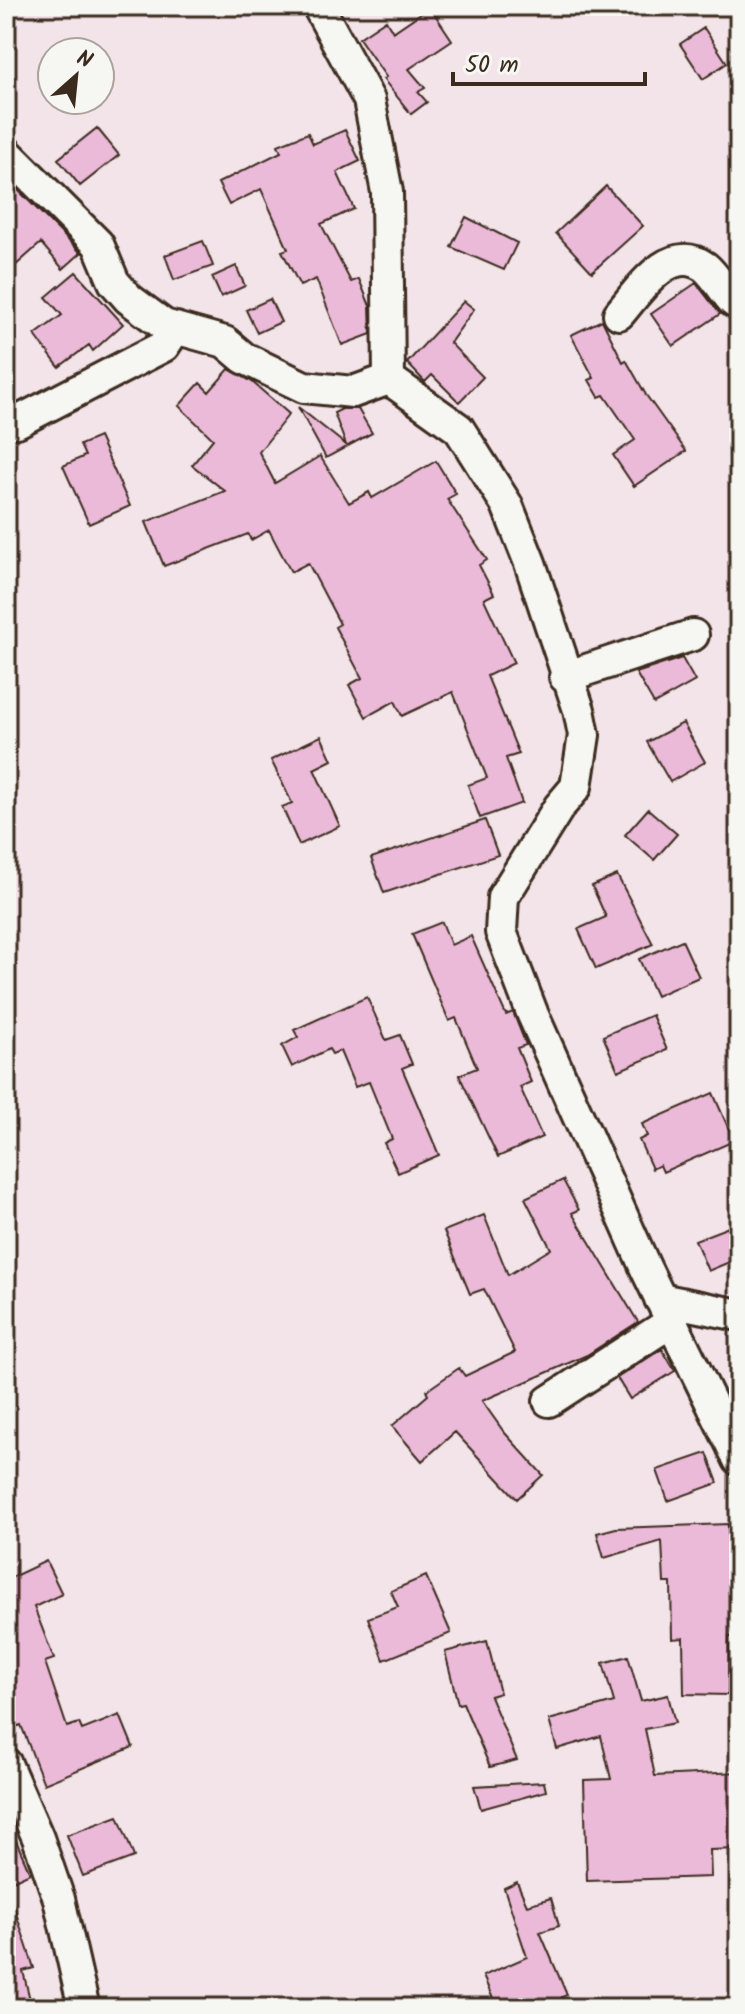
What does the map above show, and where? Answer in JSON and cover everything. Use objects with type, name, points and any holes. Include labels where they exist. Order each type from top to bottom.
[{"type":"street","points":[[318,6],[369,100],[387,192],[389,379]]},
{"type":"street","points":[[6,152],[98,244],[114,282],[129,299],[164,325],[225,342],[244,358],[304,387],[353,392],[389,379]]},
{"type":"street","points":[[619,314],[662,265],[681,261],[705,267],[734,302],[739,303]]},
{"type":"street","points":[[17,422],[164,346],[176,328]]},
{"type":"street","points":[[389,379],[459,429],[507,505],[530,563],[584,735],[576,787],[559,807],[503,897],[501,932],[533,1015],[666,1310],[739,1460]]},
{"type":"street","points":[[565,677],[693,635]]},
{"type":"street","points":[[549,1401],[666,1310],[739,1315]]},
{"type":"street","points":[[6,1764],[38,1838],[59,1899],[84,2008]]},
{"type":"building","points":[[430,7],[452,40],[409,69],[425,88],[418,92],[427,102],[411,114],[383,79],[386,77],[359,38],[386,20],[393,32]]},
{"type":"building","points":[[704,28],[727,63],[703,79],[680,44]]},
{"type":"building","points":[[97,128],[119,155],[80,186],[58,159]]},
{"type":"building","points":[[345,130],[360,161],[337,172],[354,209],[321,224],[351,282],[359,279],[370,306],[371,334],[342,345],[316,279],[300,286],[282,251],[288,249],[261,189],[229,205],[218,183],[281,152],[278,145],[308,133],[313,144]]},
{"type":"building","points":[[10,182],[81,253],[63,269],[41,243],[6,274],[6,185]]},
{"type":"building","points":[[606,186],[643,226],[592,272],[556,233]]},
{"type":"building","points":[[466,217],[517,243],[504,270],[451,247]]},
{"type":"building","points":[[203,241],[213,266],[174,280],[165,255]]},
{"type":"building","points":[[236,266],[245,286],[221,297],[212,277]]},
{"type":"building","points":[[76,272],[123,324],[93,351],[89,345],[59,367],[35,335],[62,315],[46,297]]},
{"type":"building","points":[[696,283],[720,314],[673,346],[651,314]]},
{"type":"building","points":[[270,299],[281,322],[257,333],[246,310]]},
{"type":"building","points":[[464,301],[474,309],[450,343],[483,377],[459,402],[432,375],[425,382],[407,363]]},
{"type":"building","points":[[602,320],[623,362],[626,360],[646,395],[686,451],[634,486],[613,455],[635,440],[604,395],[599,397],[589,380],[594,378],[571,335]]},
{"type":"building","points":[[229,369],[251,381],[289,414],[259,452],[275,483],[320,456],[349,503],[369,492],[372,498],[436,461],[456,494],[447,499],[487,560],[479,565],[494,594],[484,599],[514,663],[487,676],[519,754],[506,758],[522,803],[480,818],[468,785],[487,778],[453,692],[402,716],[395,701],[366,717],[349,685],[362,678],[335,627],[340,624],[308,563],[291,572],[269,530],[251,540],[248,534],[164,566],[146,522],[225,491],[192,465],[213,439],[179,406],[200,383],[209,392]]},
{"type":"building","points":[[298,407],[346,445],[334,413],[342,409],[358,409],[372,433],[326,458]]},
{"type":"building","points":[[99,437],[130,506],[89,524],[63,466],[85,456],[80,445]]},
{"type":"building","points":[[682,658],[695,681],[654,704],[636,673]]},
{"type":"building","points":[[683,723],[705,762],[670,782],[647,742]]},
{"type":"building","points":[[321,736],[332,760],[314,769],[340,826],[299,845],[282,807],[292,803],[271,760]]},
{"type":"building","points":[[648,809],[677,834],[654,860],[625,835]]},
{"type":"building","points":[[485,820],[498,855],[384,893],[371,858]]},
{"type":"building","points":[[617,875],[653,944],[596,969],[578,929],[606,917],[592,886]]},
{"type":"building","points":[[442,922],[451,945],[471,936],[506,1015],[513,1012],[526,1045],[517,1048],[531,1082],[520,1087],[542,1137],[498,1157],[459,1075],[477,1068],[456,1018],[449,1021],[412,934]]},
{"type":"building","points":[[682,940],[699,977],[656,996],[639,959]]},
{"type":"building","points":[[367,997],[386,1040],[400,1035],[412,1064],[402,1068],[439,1155],[398,1173],[384,1143],[392,1139],[369,1082],[355,1087],[340,1051],[332,1054],[329,1049],[292,1067],[282,1046],[298,1037],[294,1030]]},
{"type":"building","points":[[652,1015],[667,1050],[618,1071],[603,1036]]},
{"type":"building","points":[[713,1093],[734,1141],[663,1172],[660,1165],[652,1169],[639,1140],[647,1136],[642,1124]]},
{"type":"building","points":[[563,1180],[579,1210],[572,1213],[638,1322],[587,1355],[482,1401],[504,1432],[543,1475],[517,1499],[455,1432],[422,1461],[392,1426],[428,1395],[426,1391],[459,1368],[465,1376],[515,1352],[484,1289],[470,1294],[444,1231],[484,1215],[508,1275],[551,1249],[525,1198]]},
{"type":"building","points":[[739,1223],[739,1258],[708,1271],[695,1240]]},
{"type":"building","points":[[662,1349],[675,1371],[630,1399],[617,1378]]},
{"type":"building","points":[[707,1453],[718,1483],[668,1501],[657,1470]]},
{"type":"building","points":[[728,1524],[732,1637],[729,1637],[728,1695],[684,1694],[683,1638],[672,1639],[671,1583],[664,1583],[662,1541],[604,1558],[597,1533],[616,1528]]},
{"type":"building","points":[[46,1561],[62,1594],[34,1607],[54,1659],[45,1662],[67,1727],[79,1723],[82,1730],[120,1715],[133,1747],[44,1784],[21,1725],[6,1730],[6,1580]]},
{"type":"building","points":[[426,1576],[451,1633],[384,1660],[368,1618],[398,1607],[391,1591]]},
{"type":"building","points":[[487,1641],[500,1693],[490,1696],[517,1760],[490,1767],[463,1703],[458,1704],[445,1652]]},
{"type":"building","points":[[628,1656],[641,1701],[668,1695],[675,1723],[645,1729],[655,1776],[739,1772],[739,1849],[710,1850],[711,1877],[587,1881],[584,1780],[611,1779],[601,1736],[557,1749],[549,1720],[614,1702],[603,1663]]},
{"type":"building","points":[[544,1782],[546,1791],[481,1809],[474,1786]]},
{"type":"building","points":[[118,1816],[134,1857],[83,1876],[67,1835]]},
{"type":"building","points":[[6,1817],[30,1873],[6,1884]]},
{"type":"building","points":[[517,1882],[527,1905],[551,1898],[559,1926],[540,1932],[567,1995],[562,1997],[566,2008],[497,2008],[483,1976],[527,1957],[504,1888]]},
{"type":"building","points":[[6,1895],[10,1895],[34,1968],[23,1971],[32,2008],[6,2008]]}]
